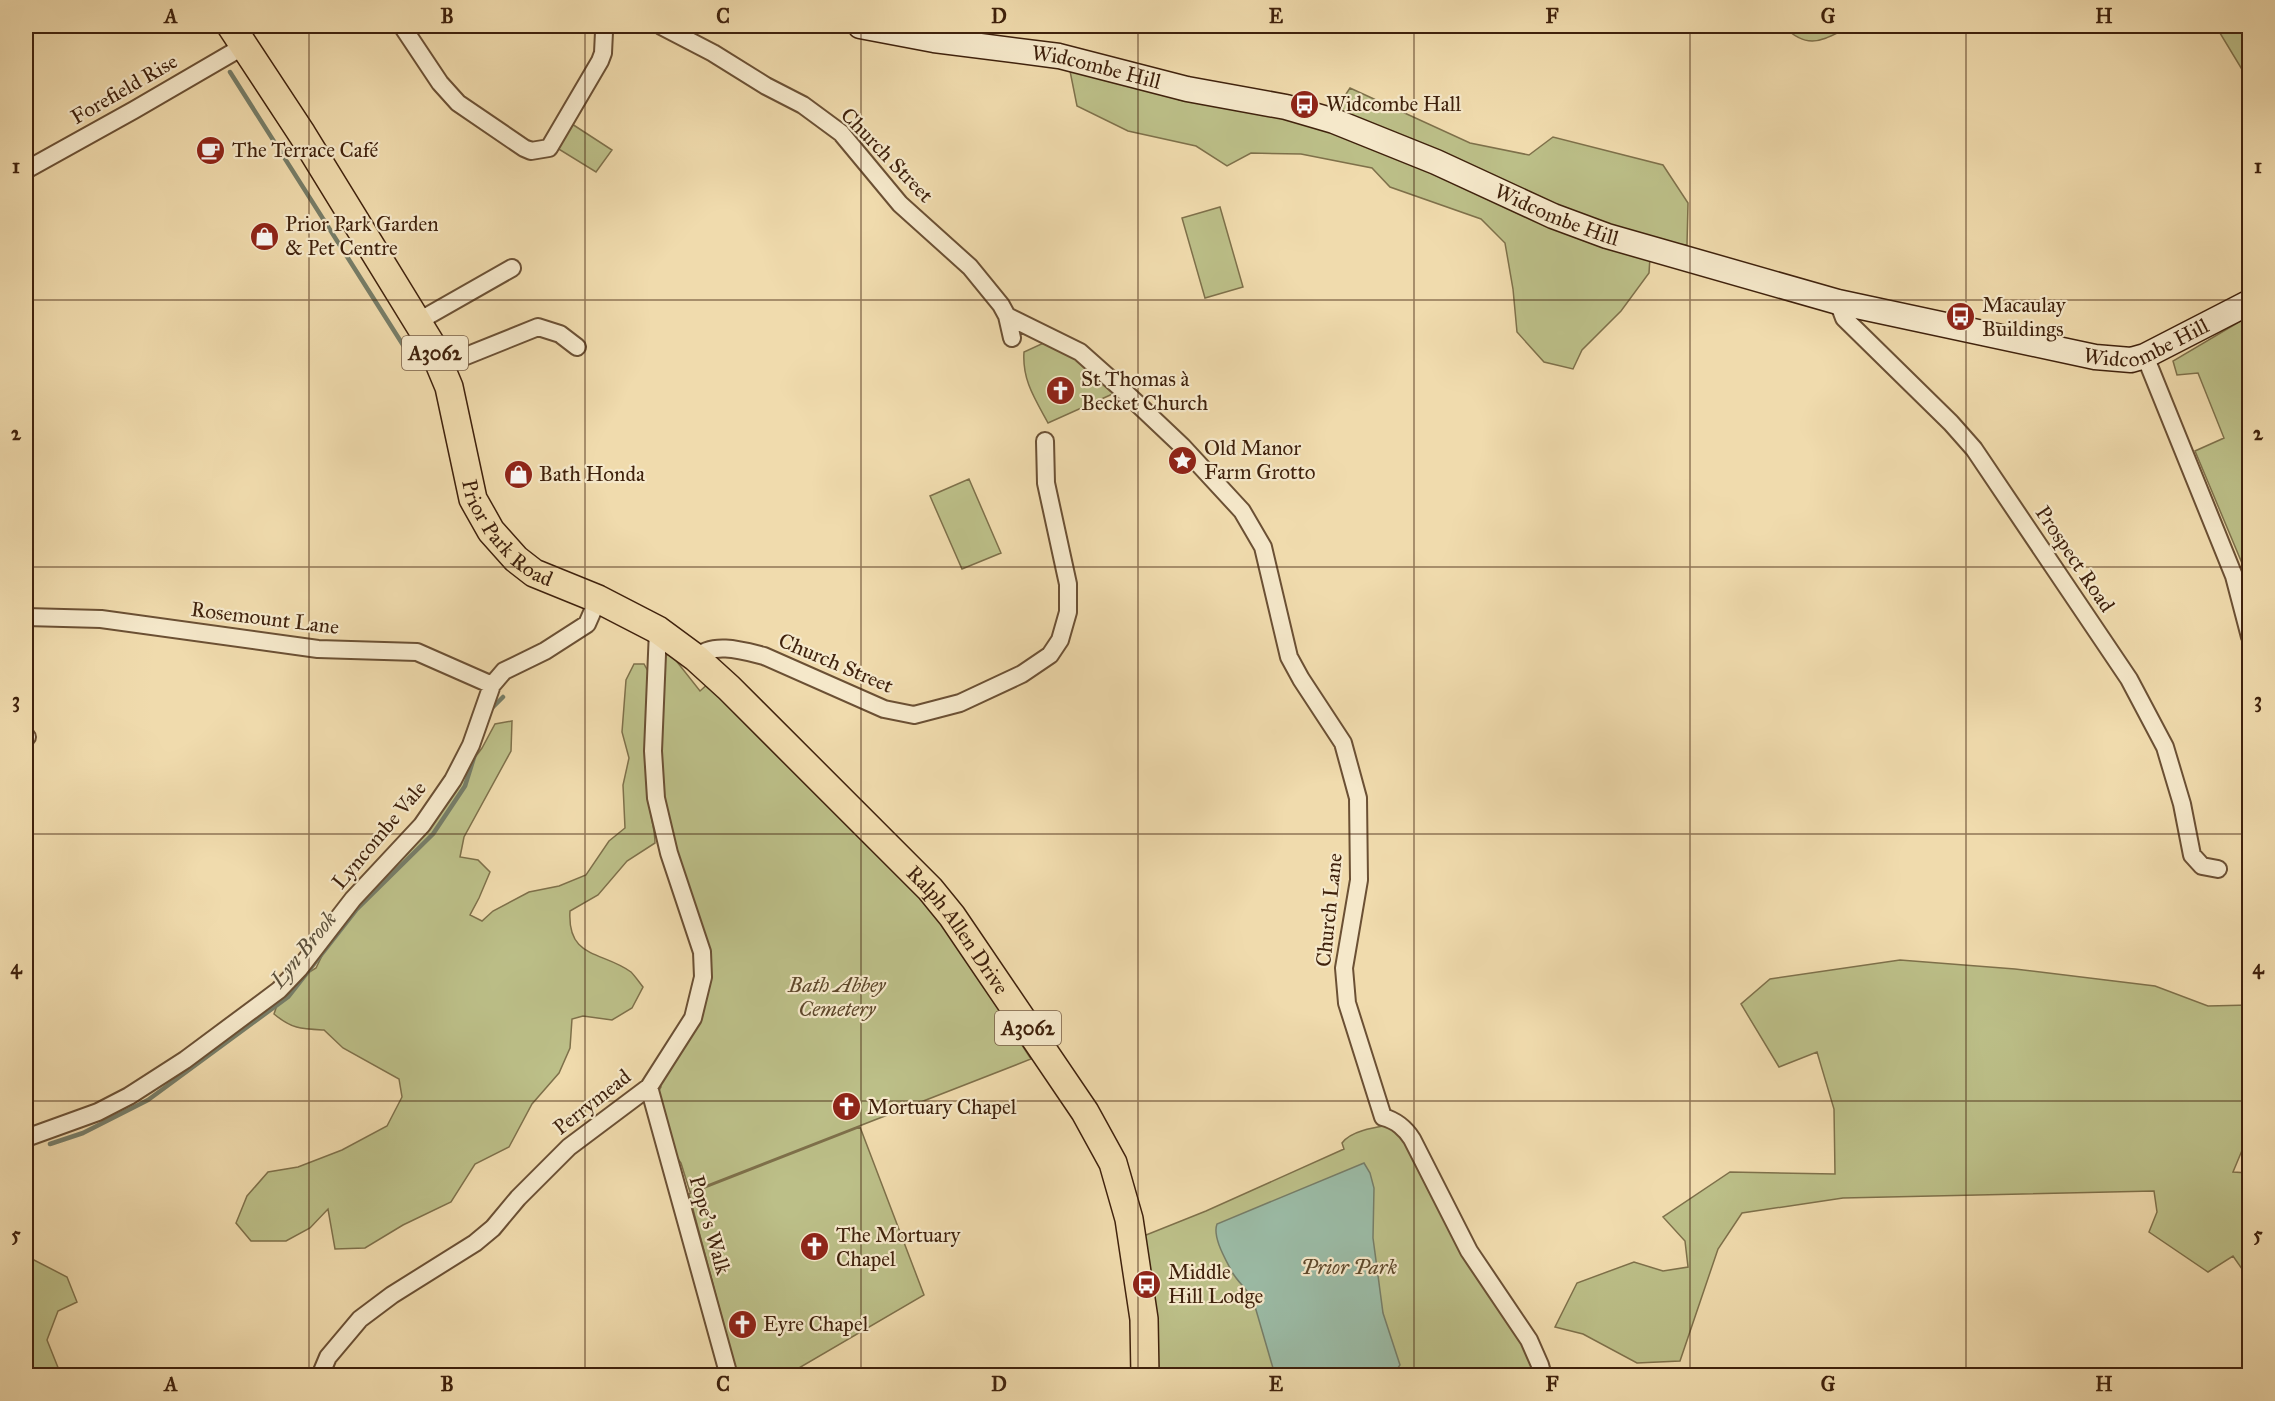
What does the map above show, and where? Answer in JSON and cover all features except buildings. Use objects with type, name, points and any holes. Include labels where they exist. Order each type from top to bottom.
[{"type":"main road","name":"Prior Park Road","points":[[237,36],[302,134],[417,322],[441,366],[449,387],[473,499],[491,531],[516,559],[534,573],[598,599],[658,630]]},
{"type":"main road","name":"Ralph Allen Drive","points":[[658,630],[696,658],[930,889],[952,916],[1085,1112],[1113,1163],[1129,1219],[1144,1319],[1145,1376]]},
{"type":"street","points":[[402,26],[440,83],[458,103],[531,151],[549,148],[600,61],[603,52],[601,28]]},
{"type":"street","name":"Church Street","points":[[661,26],[713,52],[803,105],[841,133],[900,204],[970,267],[1001,305],[1007,316],[1012,338]]},
{"type":"street","name":"Widcombe Hill","points":[[860,26],[934,40],[1081,61],[1187,90],[1255,101],[1324,118],[1436,162],[1553,216],[1607,236],[1838,302],[2095,357],[2131,360],[2145,356],[2250,302]]},
{"type":"street","name":"Forefield Rise","points":[[26,170],[134,110],[237,36]]},
{"type":"street","points":[[417,322],[512,268]]},
{"type":"street","name":"Prospect Road","points":[[1838,302],[1844,318],[1951,423],[1974,449],[2103,641],[2128,679],[2165,747],[2182,804],[2192,855],[2202,866],[2218,869]]},
{"type":"street","name":"Church Lane","points":[[1007,316],[1080,352],[1125,392],[1182,446],[1242,512],[1263,547],[1289,657],[1343,743],[1358,798],[1359,880],[1344,968],[1347,1004],[1383,1117],[1405,1128],[1412,1139],[1469,1251],[1529,1340],[1543,1376]]},
{"type":"street","points":[[441,366],[538,327],[560,334],[577,347]]},
{"type":"street","points":[[2145,356],[2234,576],[2250,637]]},
{"type":"street","name":"Church Street","points":[[696,658],[706,650],[718,649],[764,656],[884,709],[914,715],[960,703],[1022,674],[1050,655],[1060,640],[1068,612],[1068,584],[1046,483],[1045,441]]},
{"type":"street","points":[[492,685],[504,671],[545,651],[587,624],[598,599]]},
{"type":"street","name":"Rosemount Lane","points":[[26,617],[101,619],[318,649],[417,652],[492,685]]},
{"type":"street","name":"Perrymead","points":[[320,1376],[328,1357],[360,1319],[392,1295],[475,1243],[493,1228],[518,1198],[569,1147],[649,1087],[693,1018],[704,977],[702,952],[669,853],[656,798],[653,751],[658,630]]},
{"type":"street","name":"Lyncombe Vale","points":[[26,1138],[98,1112],[129,1096],[185,1060],[279,990],[299,969],[352,899],[422,825],[453,780],[471,745],[492,685]]},
{"type":"street","name":"Pope's Walk","points":[[649,1087],[729,1376]]},
{"type":"green space","points":[[1783,26],[1852,26],[1825,39],[1809,41],[1801,39]]},
{"type":"green space","points":[[2214,26],[2249,26],[2249,81],[2217,28]]},
{"type":"green space","points":[[1093,53],[1145,66],[1179,100],[1328,121],[1350,88],[1470,143],[1529,155],[1553,137],[1663,165],[1688,203],[1687,245],[1651,241],[1649,273],[1621,311],[1582,350],[1573,369],[1544,362],[1517,332],[1505,243],[1481,219],[1390,187],[1372,168],[1301,154],[1251,153],[1227,166],[1196,146],[1128,131],[1077,106],[1070,71]]},
{"type":"green space","points":[[572,124],[612,150],[596,172],[557,148]]},
{"type":"green space","points":[[1220,207],[1243,287],[1205,298],[1182,218]]},
{"type":"green space","points":[[2249,316],[2249,591],[2244,568],[2195,451],[2224,438],[2198,373],[2177,375],[2173,361]]},
{"type":"green space","points":[[1050,340],[1074,355],[1117,392],[1048,423],[1027,380],[1024,352]]},
{"type":"green space","points":[[969,479],[1001,553],[962,569],[930,496]]},
{"type":"green space","name":"Bath Abbey Cemetery","points":[[670,653],[700,691],[710,682],[932,907],[1031,1059],[690,1192],[657,1094],[661,1087],[658,1080],[678,1056],[699,1020],[708,989],[664,799],[660,751],[664,657]]},
{"type":"green space","points":[[634,664],[644,664],[649,673],[648,782],[655,843],[627,861],[598,895],[570,911],[574,938],[580,946],[631,972],[643,987],[632,1008],[612,1020],[583,1016],[572,1019],[570,1048],[559,1073],[532,1104],[509,1147],[475,1164],[451,1202],[403,1225],[365,1248],[335,1249],[328,1209],[310,1228],[286,1241],[251,1241],[236,1223],[247,1196],[268,1172],[298,1167],[342,1150],[387,1126],[402,1097],[399,1079],[343,1048],[324,1030],[297,1027],[286,1023],[274,1014],[280,996],[298,979],[316,968],[333,933],[459,779],[482,748],[495,724],[512,721],[511,751],[464,837],[460,857],[478,860],[490,872],[470,915],[482,921],[493,911],[529,892],[559,886],[586,875],[609,841],[625,828],[623,785],[629,758],[622,732],[626,680]]},
{"type":"green space","points":[[1900,960],[2015,969],[2155,986],[2208,1006],[2249,1005],[2249,1146],[2243,1148],[2233,1172],[2249,1173],[2249,1279],[2233,1256],[2208,1272],[2149,1232],[2157,1212],[2154,1191],[1843,1198],[1742,1213],[1718,1249],[1680,1361],[1637,1363],[1583,1334],[1555,1327],[1577,1283],[1634,1262],[1663,1271],[1688,1267],[1685,1241],[1663,1217],[1730,1172],[1835,1174],[1834,1109],[1817,1052],[1779,1067],[1741,1004],[1770,979]]},
{"type":"green space","name":"Prior Park","points":[[1397,1124],[1540,1375],[1152,1375],[1141,1237],[1206,1211],[1344,1149],[1342,1143],[1352,1135],[1367,1129]]},
{"type":"green space","points":[[860,1127],[924,1295],[787,1375],[737,1375],[689,1194]]},
{"type":"green space","points":[[26,1259],[34,1260],[67,1277],[77,1302],[58,1311],[47,1340],[61,1375],[26,1375]]},
{"type":"shaded area","points":[[1364,1163],[1370,1173],[1374,1188],[1373,1238],[1383,1313],[1400,1365],[1383,1375],[1275,1375],[1254,1303],[1223,1255],[1216,1235],[1217,1224]]},
{"type":"waterway","name":"Lyn Brook","points":[[230,72],[417,367]]},
{"type":"waterway","name":"Lyn Brook","points":[[490,710],[503,697]]},
{"type":"waterway","name":"Lyn Brook","points":[[50,1144],[83,1133],[148,1100],[288,997],[356,910],[433,834],[465,786],[476,751]]},
{"type":"place","name":"Widcombe Hall","points":[[1305,104]]},
{"type":"place","name":"The Terrace Café","points":[[211,150]]},
{"type":"place","name":"Prior Park Garden & Pet Centre","points":[[264,236]]},
{"type":"place","name":"Macaulay Buildings","points":[[1961,317]]},
{"type":"place","name":"St Thomas à Becket Church","points":[[1060,391]]},
{"type":"place","name":"Old Manor Farm Grotto","points":[[1183,460]]},
{"type":"place","name":"Bath Honda","points":[[518,474]]},
{"type":"place","name":"Mortuary Chapel","points":[[846,1107]]},
{"type":"place","name":"The Mortuary Chapel","points":[[815,1247]]},
{"type":"place","name":"Middle Hill Lodge","points":[[1147,1284]]},
{"type":"place","name":"Eyre Chapel","points":[[742,1324]]}]
